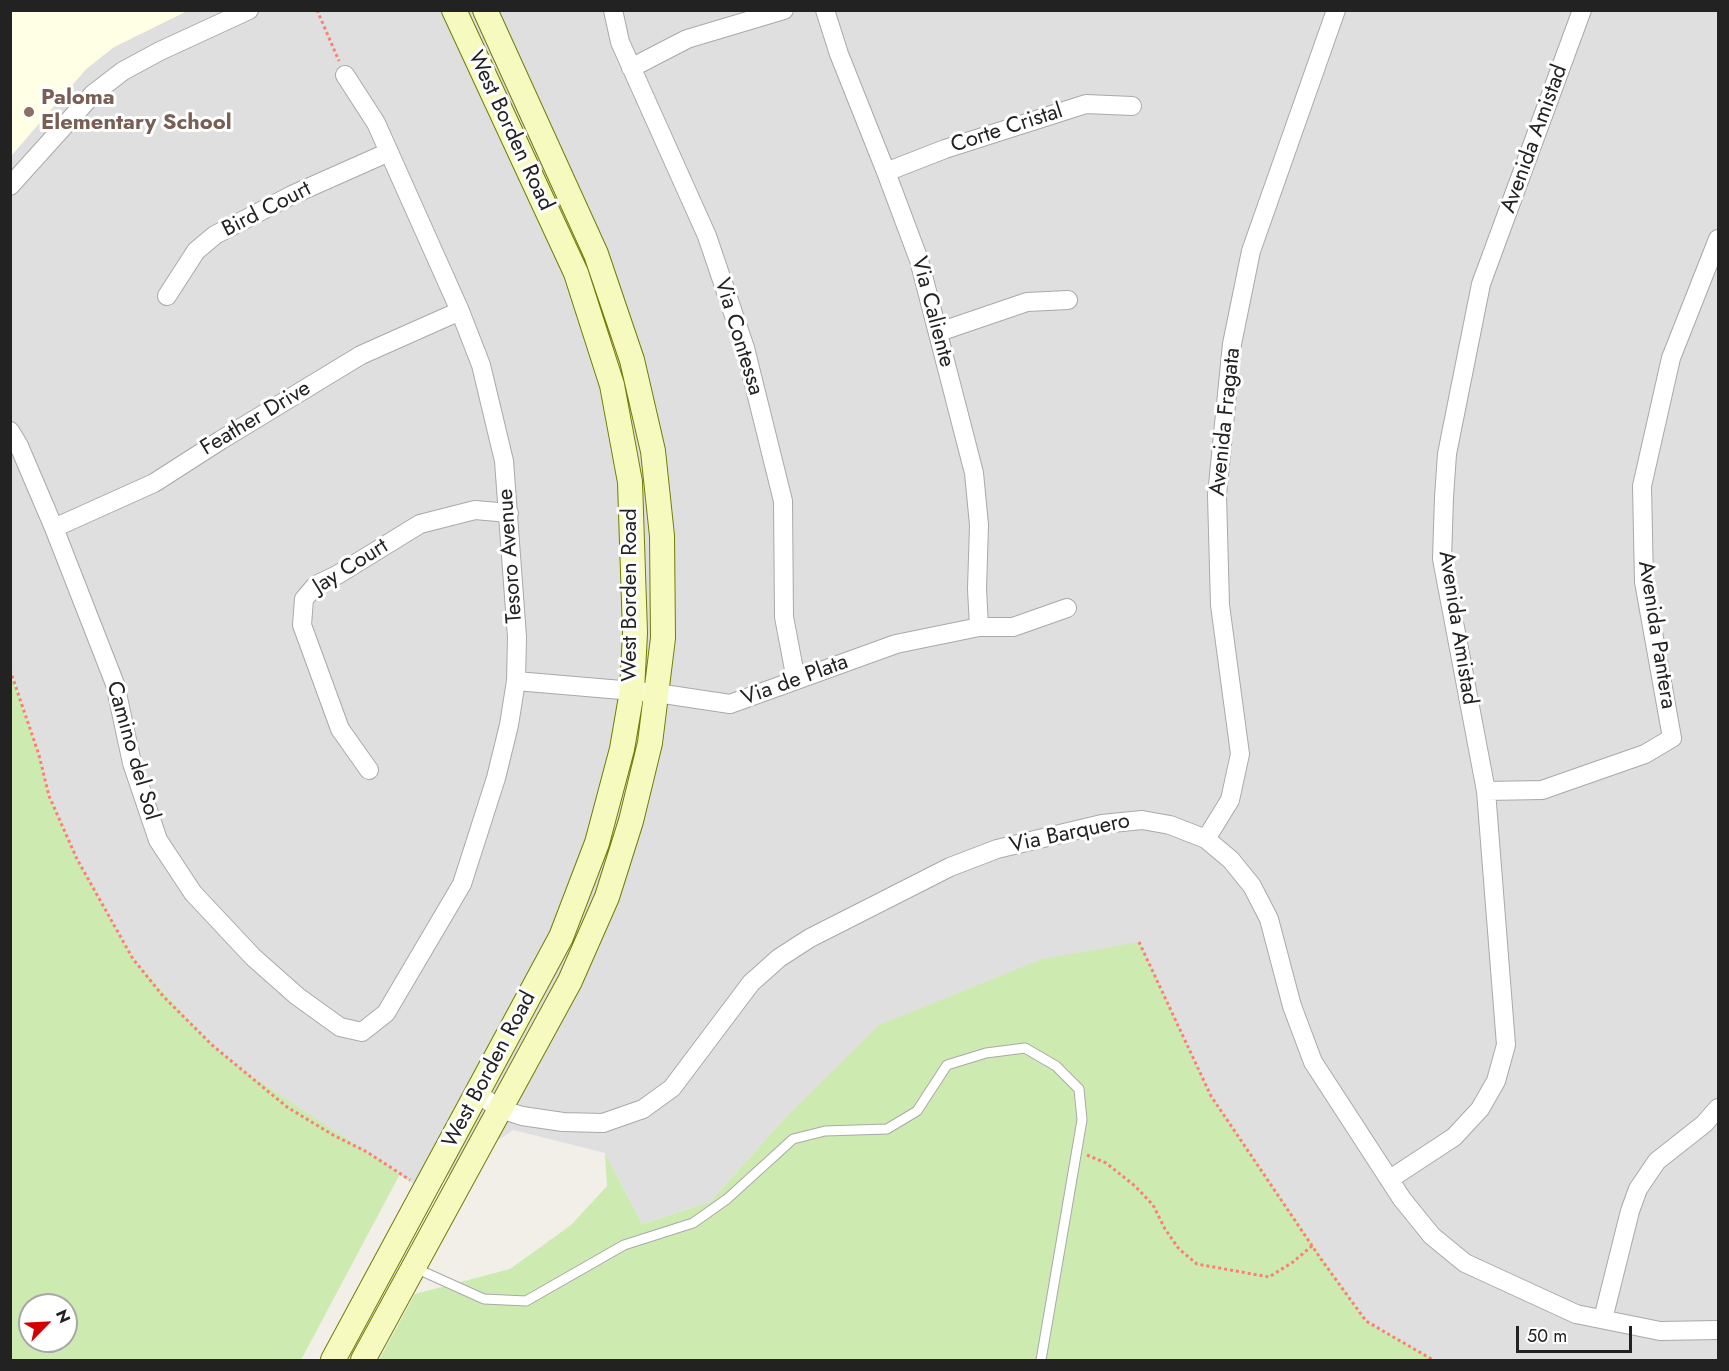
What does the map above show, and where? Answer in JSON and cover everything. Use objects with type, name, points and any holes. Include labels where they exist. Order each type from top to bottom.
[{"type":"main road","name":"West Borden Road","points":[[333,1360],[478,1095],[561,937],[597,843],[622,749],[632,691],[635,633],[630,482],[612,385],[576,273],[454,10]]},
{"type":"main road","name":"West Borden Road","points":[[363,1360],[570,981],[607,897],[631,820],[650,742],[663,638],[662,537],[653,451],[632,360],[596,254],[484,10]]},
{"type":"street","name":"Via Contessa","points":[[613,10],[620,42],[707,236],[745,348],[783,501],[784,617],[796,680]]},
{"type":"street","points":[[631,68],[687,39],[784,10]]},
{"type":"street","name":"Via Caliente","points":[[825,10],[839,54],[919,260],[939,332],[974,473],[979,525],[976,589],[979,627]]},
{"type":"street","name":"Avenida Fragata","points":[[1206,839],[1230,800],[1240,754],[1220,605],[1217,495],[1232,344],[1251,251],[1336,10]]},
{"type":"street","name":"Avenida Amistad","points":[[1390,1179],[1454,1137],[1480,1109],[1496,1081],[1506,1045],[1486,791],[1442,559],[1447,454],[1481,284],[1582,10]]},
{"type":"street","points":[[10,186],[93,94],[123,71],[243,12]]},
{"type":"street","name":"Tesoro Avenue","points":[[345,75],[376,123],[460,311],[481,365],[504,461],[517,637],[516,681],[509,725],[496,778],[462,884],[386,1013],[362,1032]]},
{"type":"street","name":"Corte Cristal","points":[[886,172],[945,149],[1086,104],[1132,106]]},
{"type":"street","name":"Bird Court","points":[[167,296],[196,250],[215,235],[292,195],[389,152]]},
{"type":"street","name":"Avenida Pantera","points":[[1486,791],[1542,790],[1645,754],[1672,738],[1644,582],[1642,486],[1671,358],[1719,240]]},
{"type":"street","points":[[939,332],[1027,302],[1068,300]]},
{"type":"street","name":"Feather Drive","points":[[54,528],[154,483],[361,355],[460,311]]},
{"type":"street","name":"Camino del Sol","points":[[10,431],[19,446],[54,528],[115,684],[132,763],[158,840],[193,893],[253,957],[297,996],[340,1027],[362,1032]]},
{"type":"street","name":"Jay Court","points":[[369,770],[340,729],[302,625],[304,599],[316,585],[337,575],[420,524],[475,510],[509,513]]},
{"type":"street","name":"Via de Plata","points":[[516,681],[657,693],[730,704],[896,644],[979,627],[1013,627],[1067,608]]},
{"type":"street","name":"Via Barquero","points":[[478,1095],[501,1109],[522,1116],[542,1119],[603,1124],[643,1109],[672,1088],[751,983],[779,958],[810,938],[950,867],[997,849],[1102,824],[1142,820],[1170,825],[1206,839],[1231,860],[1251,886],[1269,919],[1292,1006],[1313,1062],[1402,1200],[1432,1236],[1465,1263],[1576,1314],[1660,1331],[1719,1330]]},
{"type":"street","points":[[1603,1319],[1630,1211],[1638,1189],[1657,1161],[1704,1124],[1719,1108]]},
{"type":"lane","points":[[413,1267],[484,1299],[526,1301],[624,1245],[693,1223],[727,1198],[793,1139],[825,1131],[886,1129],[917,1111],[947,1065],[986,1053],[1025,1048],[1056,1066],[1078,1089],[1082,1120],[1041,1360]]},
{"type":"path","points":[[317,10],[345,75]]},
{"type":"path","points":[[10,670],[39,755],[50,796],[77,859],[133,959],[163,996],[212,1045],[287,1107],[333,1135],[367,1152],[425,1191]]},
{"type":"path","points":[[1139,942],[1211,1096],[1321,1259],[1366,1322],[1433,1360]]},
{"type":"path","points":[[1076,1149],[1106,1163],[1135,1186],[1153,1205],[1165,1229],[1179,1249],[1197,1264],[1269,1277],[1293,1262],[1313,1245]]},
{"type":"shaded area","name":"Paloma Elementary School","points":[[11,10],[187,11],[114,47],[86,69],[11,156]]},
{"type":"shaded area","points":[[187,11],[1718,11],[1718,1360],[1435,1360],[1366,1321],[1211,1096],[1139,942],[784,1119],[710,1202],[642,1224],[605,1153],[513,1130],[425,1191],[339,1138],[248,1074],[212,1045],[133,959],[77,859],[49,796],[39,755],[11,671],[11,156],[86,69],[114,47]]},
{"type":"green space","points":[[10,671],[39,755],[49,796],[77,859],[133,959],[212,1045],[248,1074],[400,1174],[301,1360],[11,1360]]},
{"type":"green space","points":[[1139,942],[1211,1096],[1366,1321],[1435,1360],[379,1360],[415,1294],[510,1269],[571,1225],[607,1186],[605,1153],[642,1224],[710,1202],[784,1119],[879,1025],[1042,959]]},
{"type":"place","name":"Paloma Elementary School","points":[[29,112]]}]
